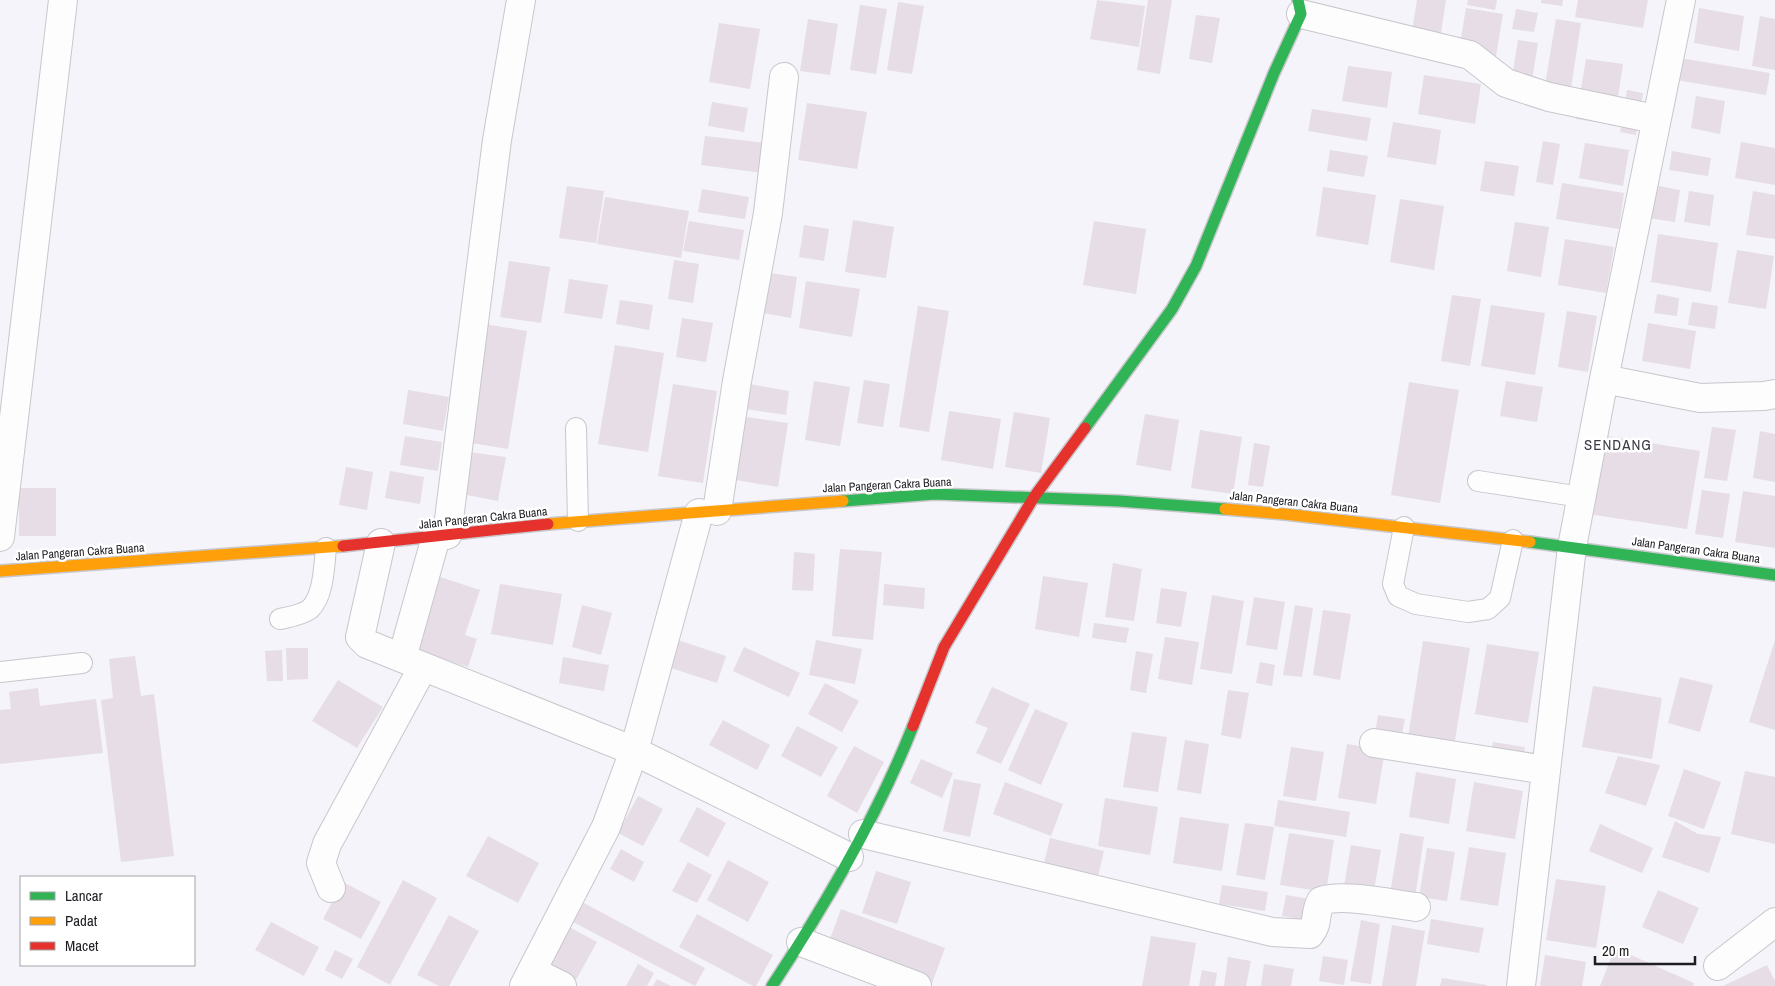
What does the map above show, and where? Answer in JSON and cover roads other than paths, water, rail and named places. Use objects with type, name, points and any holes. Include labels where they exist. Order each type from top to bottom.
[{"type":"main road","points":[[772,986],[863,834],[901,756],[944,647],[1034,497],[1172,309],[1196,266],[1300,7]]},
{"type":"main road","name":"Jalan Pangeran Cakra Buana","points":[[0,571],[326,548],[578,521],[935,494],[1034,497],[1284,514],[1572,547],[1775,576]]},
{"type":"street","points":[[0,537],[63,0]]},
{"type":"street","points":[[331,888],[321,863],[327,844],[412,662],[442,536],[497,140],[521,0]]},
{"type":"street","points":[[1522,986],[1572,547],[1681,0]]},
{"type":"street","points":[[1300,7],[1470,55],[1506,83],[1549,97],[1656,120]]},
{"type":"street","points":[[562,986],[528,978],[606,827],[634,751],[708,512],[737,381],[768,212],[784,77]]},
{"type":"street","points":[[1604,379],[1700,398],[1775,394]]},
{"type":"street","points":[[381,543],[360,637],[367,644],[634,751],[849,858]]},
{"type":"street","points":[[1374,743],[1546,770]]},
{"type":"street","points":[[863,834],[1272,932],[1310,934],[1316,928],[1318,908],[1321,901],[1327,899],[1359,900],[1416,907]]},
{"type":"street","points":[[1718,966],[1775,922]]},
{"type":"street","points":[[800,942],[917,986]]},
{"type":"lane","points":[[576,428],[578,521]]},
{"type":"lane","points":[[1478,481],[1581,497]]},
{"type":"lane","points":[[1404,528],[1393,584],[1398,596],[1416,604],[1468,612],[1488,609],[1500,598],[1513,540]]},
{"type":"lane","points":[[280,619],[300,614],[309,609],[316,601],[321,586],[326,548]]},
{"type":"lane","points":[[0,672],[82,663]]},
{"type":"district","name":"SENDANG","points":[[1618,445]]}]
